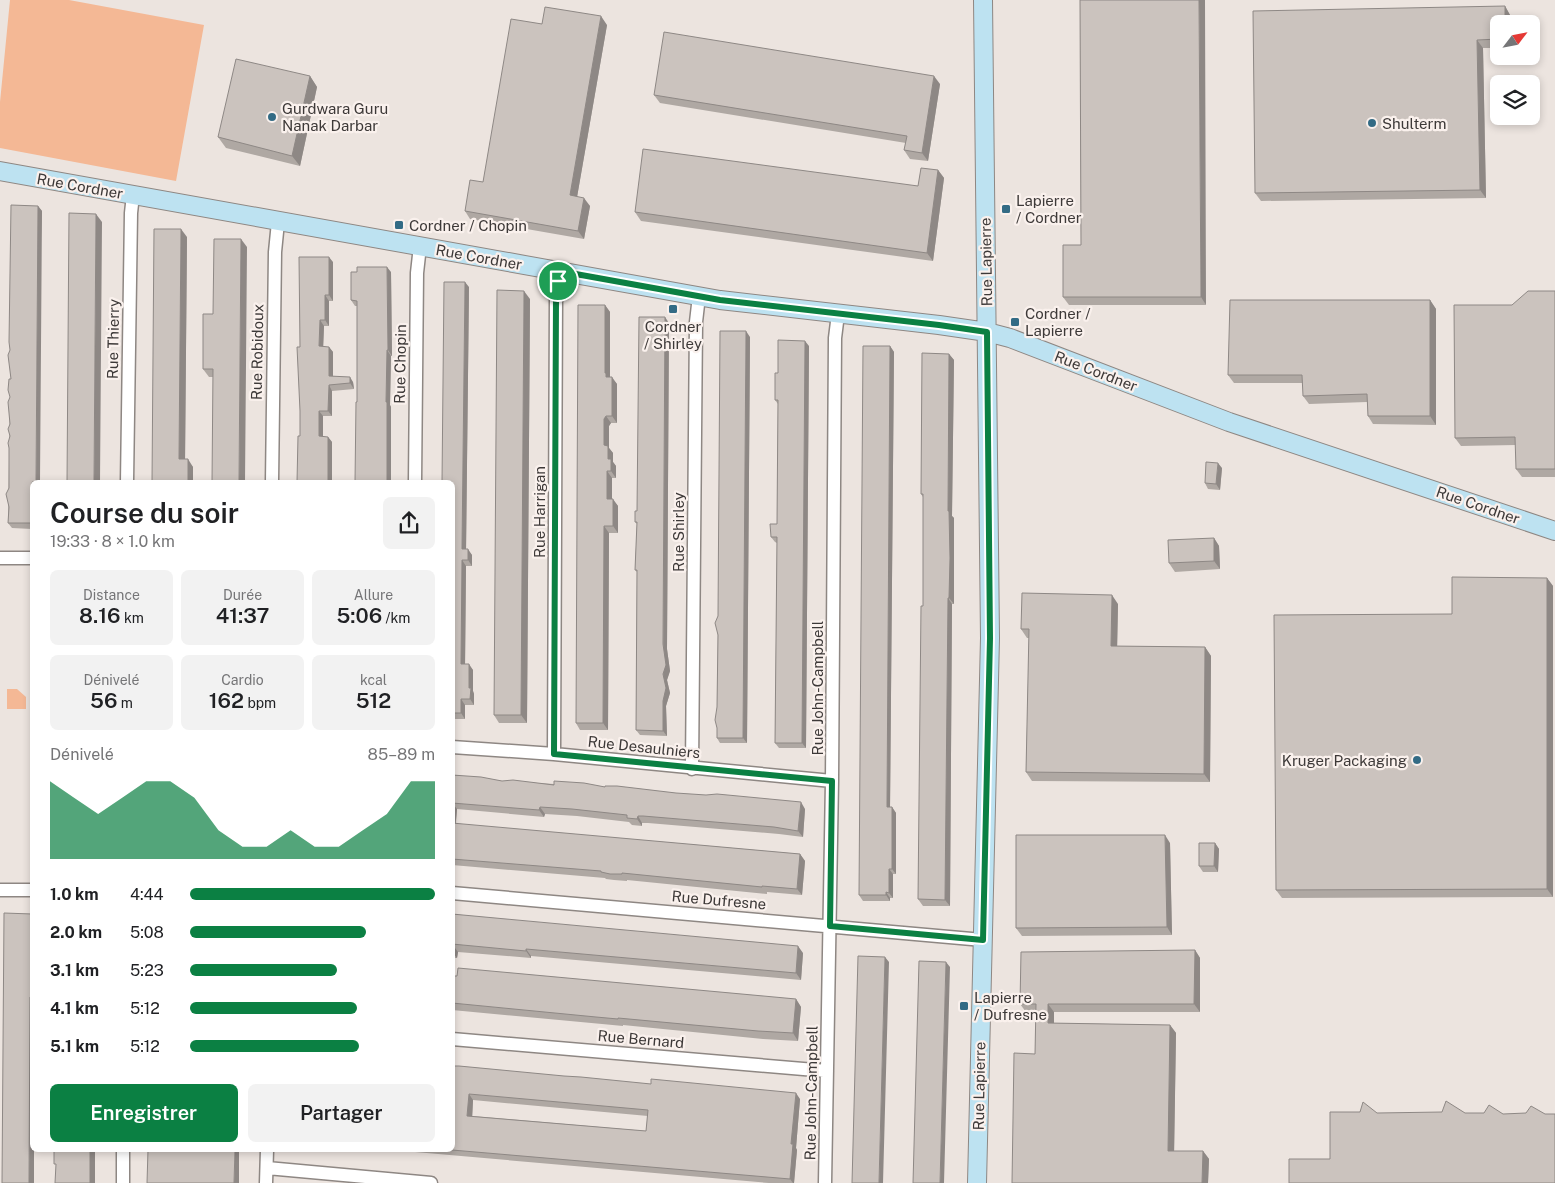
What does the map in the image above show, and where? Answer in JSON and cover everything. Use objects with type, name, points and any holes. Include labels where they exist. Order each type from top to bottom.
[{"type":"street","name":"Rue Lapierre","points":[[977,1183],[990,638],[983,0]]},
{"type":"street","name":"Rue Cordner","points":[[0,171],[699,296],[987,332],[1010,338],[1229,422],[1555,531]]},
{"type":"street","name":"Rue Thierry","points":[[127,480],[130,224],[133,195]]},
{"type":"street","name":"Rue Robidoux","points":[[272,480],[275,252],[278,222]]},
{"type":"street","name":"Rue Chopin","points":[[415,480],[417,273],[420,246]]},
{"type":"street","name":"Rue Harrigan","points":[[554,754],[556,298],[559,271]]},
{"type":"street","name":"Rue Shirley","points":[[692,768],[696,322],[699,296]]},
{"type":"street","name":"Rue John-Campbell","points":[[825,1183],[832,781],[835,348],[838,314]]},
{"type":"street","points":[[0,558],[30,558]]},
{"type":"street","name":"Rue Desaulniers","points":[[455,746],[832,781]]},
{"type":"street","points":[[0,890],[30,890]]},
{"type":"street","name":"Rue Dufresne","points":[[455,893],[983,940]]},
{"type":"street","name":"Rue Bernard","points":[[455,1039],[827,1071]]},
{"type":"street","points":[[123,1152],[123,1183]]},
{"type":"street","points":[[266,1183],[267,1152]]},
{"type":"street","points":[[266,1168],[431,1183]]},
{"type":"shaded area","points":[[10,0],[69,0],[204,25],[176,181],[0,148],[0,102]]},
{"type":"shaded area","points":[[7,689],[17,689],[26,697],[26,709],[7,709]]},
{"type":"building","points":[[1080,0],[1199,0],[1201,297],[1063,297],[1063,245],[1081,245]]},
{"type":"building","name":"Shulterm","points":[[1505,6],[1505,15],[1490,15],[1490,39],[1477,40],[1480,190],[1255,193],[1253,11]]},
{"type":"building","points":[[545,7],[601,16],[570,195],[584,198],[578,231],[465,211],[470,180],[483,182],[511,19],[542,24]]},
{"type":"building","points":[[664,32],[934,76],[922,153],[904,150],[907,136],[654,95]]},
{"type":"building","name":"Gurdwara Guru Nanak Darbar","points":[[236,59],[310,76],[292,156],[218,137]]},
{"type":"building","points":[[643,149],[918,186],[921,168],[938,170],[927,253],[635,212]]},
{"type":"building","points":[[11,205],[38,206],[36,480],[30,480],[30,523],[8,523],[9,507],[6,494],[9,488],[8,443],[10,436],[8,429],[10,424],[8,402],[10,397],[8,390],[9,379],[11,379],[8,355],[10,350]]},
{"type":"building","points":[[69,213],[96,214],[94,480],[67,480]]},
{"type":"building","points":[[154,229],[181,229],[179,459],[188,459],[188,480],[152,480]]},
{"type":"building","points":[[214,239],[241,239],[239,480],[212,480],[213,369],[203,369],[203,314],[213,314]]},
{"type":"building","points":[[299,257],[329,257],[329,295],[325,295],[325,320],[320,320],[319,346],[329,347],[329,376],[350,377],[350,383],[329,385],[328,411],[319,411],[319,436],[328,437],[328,480],[297,480],[300,411],[297,347],[300,347]]},
{"type":"building","points":[[357,267],[387,267],[387,480],[355,480],[357,301],[351,300],[351,272],[357,272]]},
{"type":"building","points":[[444,282],[465,282],[462,549],[468,549],[468,560],[462,560],[461,664],[469,664],[469,688],[471,688],[470,699],[461,699],[461,713],[455,713],[455,480],[442,480]]},
{"type":"building","points":[[497,290],[524,291],[521,715],[494,715]]},
{"type":"building","points":[[1528,291],[1555,291],[1555,469],[1516,469],[1515,437],[1455,438],[1454,305],[1512,305]]},
{"type":"building","points":[[1230,300],[1430,300],[1430,416],[1368,416],[1367,394],[1303,396],[1302,375],[1228,375]]},
{"type":"building","points":[[578,305],[605,305],[605,373],[606,377],[612,377],[612,416],[606,416],[604,419],[604,445],[608,446],[608,459],[611,459],[611,471],[607,471],[607,499],[613,499],[613,526],[604,526],[603,723],[576,723]]},
{"type":"building","points":[[639,317],[665,317],[663,644],[666,665],[663,674],[666,688],[663,701],[663,731],[636,730],[637,570],[635,570],[637,522],[635,522],[635,511],[637,511]]},
{"type":"building","points":[[720,331],[746,331],[743,738],[717,738],[715,720],[717,707],[718,635],[715,623],[718,616]]},
{"type":"building","points":[[778,340],[805,341],[802,743],[775,743],[777,537],[771,537],[770,524],[777,524],[778,400],[775,400],[775,373],[778,373]]},
{"type":"building","points":[[863,346],[890,346],[887,807],[892,807],[892,869],[889,869],[889,893],[886,892],[886,895],[859,895]]},
{"type":"building","points":[[922,353],[949,354],[948,511],[950,558],[945,900],[918,899],[921,606],[923,606],[923,494],[921,494]]},
{"type":"building","points":[[1206,462],[1218,463],[1216,484],[1205,483]]},
{"type":"building","points":[[1214,538],[1214,561],[1169,563],[1168,540]]},
{"type":"building","name":"Kruger Packaging","points":[[1452,577],[1547,578],[1547,889],[1276,890],[1274,615],[1452,614]]},
{"type":"building","points":[[1022,593],[1112,595],[1111,646],[1205,647],[1204,774],[1026,772],[1029,629],[1021,629]]},
{"type":"building","points":[[455,775],[554,785],[554,781],[584,783],[605,787],[617,786],[676,793],[717,794],[801,802],[798,831],[774,827],[643,816],[638,816],[637,819],[627,818],[627,815],[572,809],[540,807],[539,810],[455,803]]},
{"type":"building","points":[[455,823],[800,854],[797,889],[622,873],[610,874],[601,871],[455,859]]},
{"type":"building","points":[[1016,835],[1165,835],[1167,927],[1016,928]]},
{"type":"building","points":[[1199,843],[1215,843],[1214,866],[1199,866]]},
{"type":"building","points":[[4,913],[30,914],[29,1183],[2,1183]]},
{"type":"building","points":[[455,914],[798,946],[796,973],[526,949],[526,951],[455,944]]},
{"type":"building","points":[[1195,950],[1194,1004],[1048,1004],[1048,1023],[1170,1025],[1168,1151],[1203,1151],[1202,1183],[1012,1183],[1014,1053],[1035,1054],[1036,1004],[1020,1004],[1021,952]]},
{"type":"building","points":[[858,956],[885,957],[879,1183],[852,1183]]},
{"type":"building","points":[[919,961],[946,962],[940,1183],[913,1183]]},
{"type":"building","points":[[458,968],[796,999],[793,1033],[455,1003],[455,976],[457,976]]},
{"type":"building","points":[[455,1066],[651,1084],[651,1079],[796,1093],[790,1179],[455,1150]],"holes":[[[469,1094],[648,1110],[646,1131],[467,1116]]]},
{"type":"building","points":[[1446,1101],[1465,1113],[1484,1113],[1489,1105],[1503,1114],[1526,1113],[1531,1106],[1545,1114],[1555,1114],[1555,1183],[1289,1183],[1289,1159],[1330,1159],[1330,1112],[1360,1112],[1363,1102],[1377,1113],[1442,1112]]},
{"type":"building","points":[[54,1152],[90,1152],[90,1183],[55,1183],[56,1164],[54,1164]]},
{"type":"building","points":[[148,1152],[235,1152],[234,1183],[147,1183]]},
{"type":"place","name":"Gurdwara Guru Nanak Darbar","points":[[272,117]]},
{"type":"place","name":"Shulterm","points":[[1372,123]]},
{"type":"place","name":"Lapierre / Cordner","points":[[1006,209]]},
{"type":"place","name":"Cordner / Chopin","points":[[399,225]]},
{"type":"place","name":"Cordner / Shirley","points":[[673,309]]},
{"type":"place","name":"Cordner / Lapierre","points":[[1015,322]]},
{"type":"place","name":"Kruger Packaging","points":[[1417,760]]},
{"type":"place","name":"Lapierre / Dufresne","points":[[964,1006]]},
{"type":"route","points":[[559,271],[720,300],[987,332],[990,638],[983,940],[830,926],[832,781],[554,754],[556,298],[558,281],[559,271]]}]
